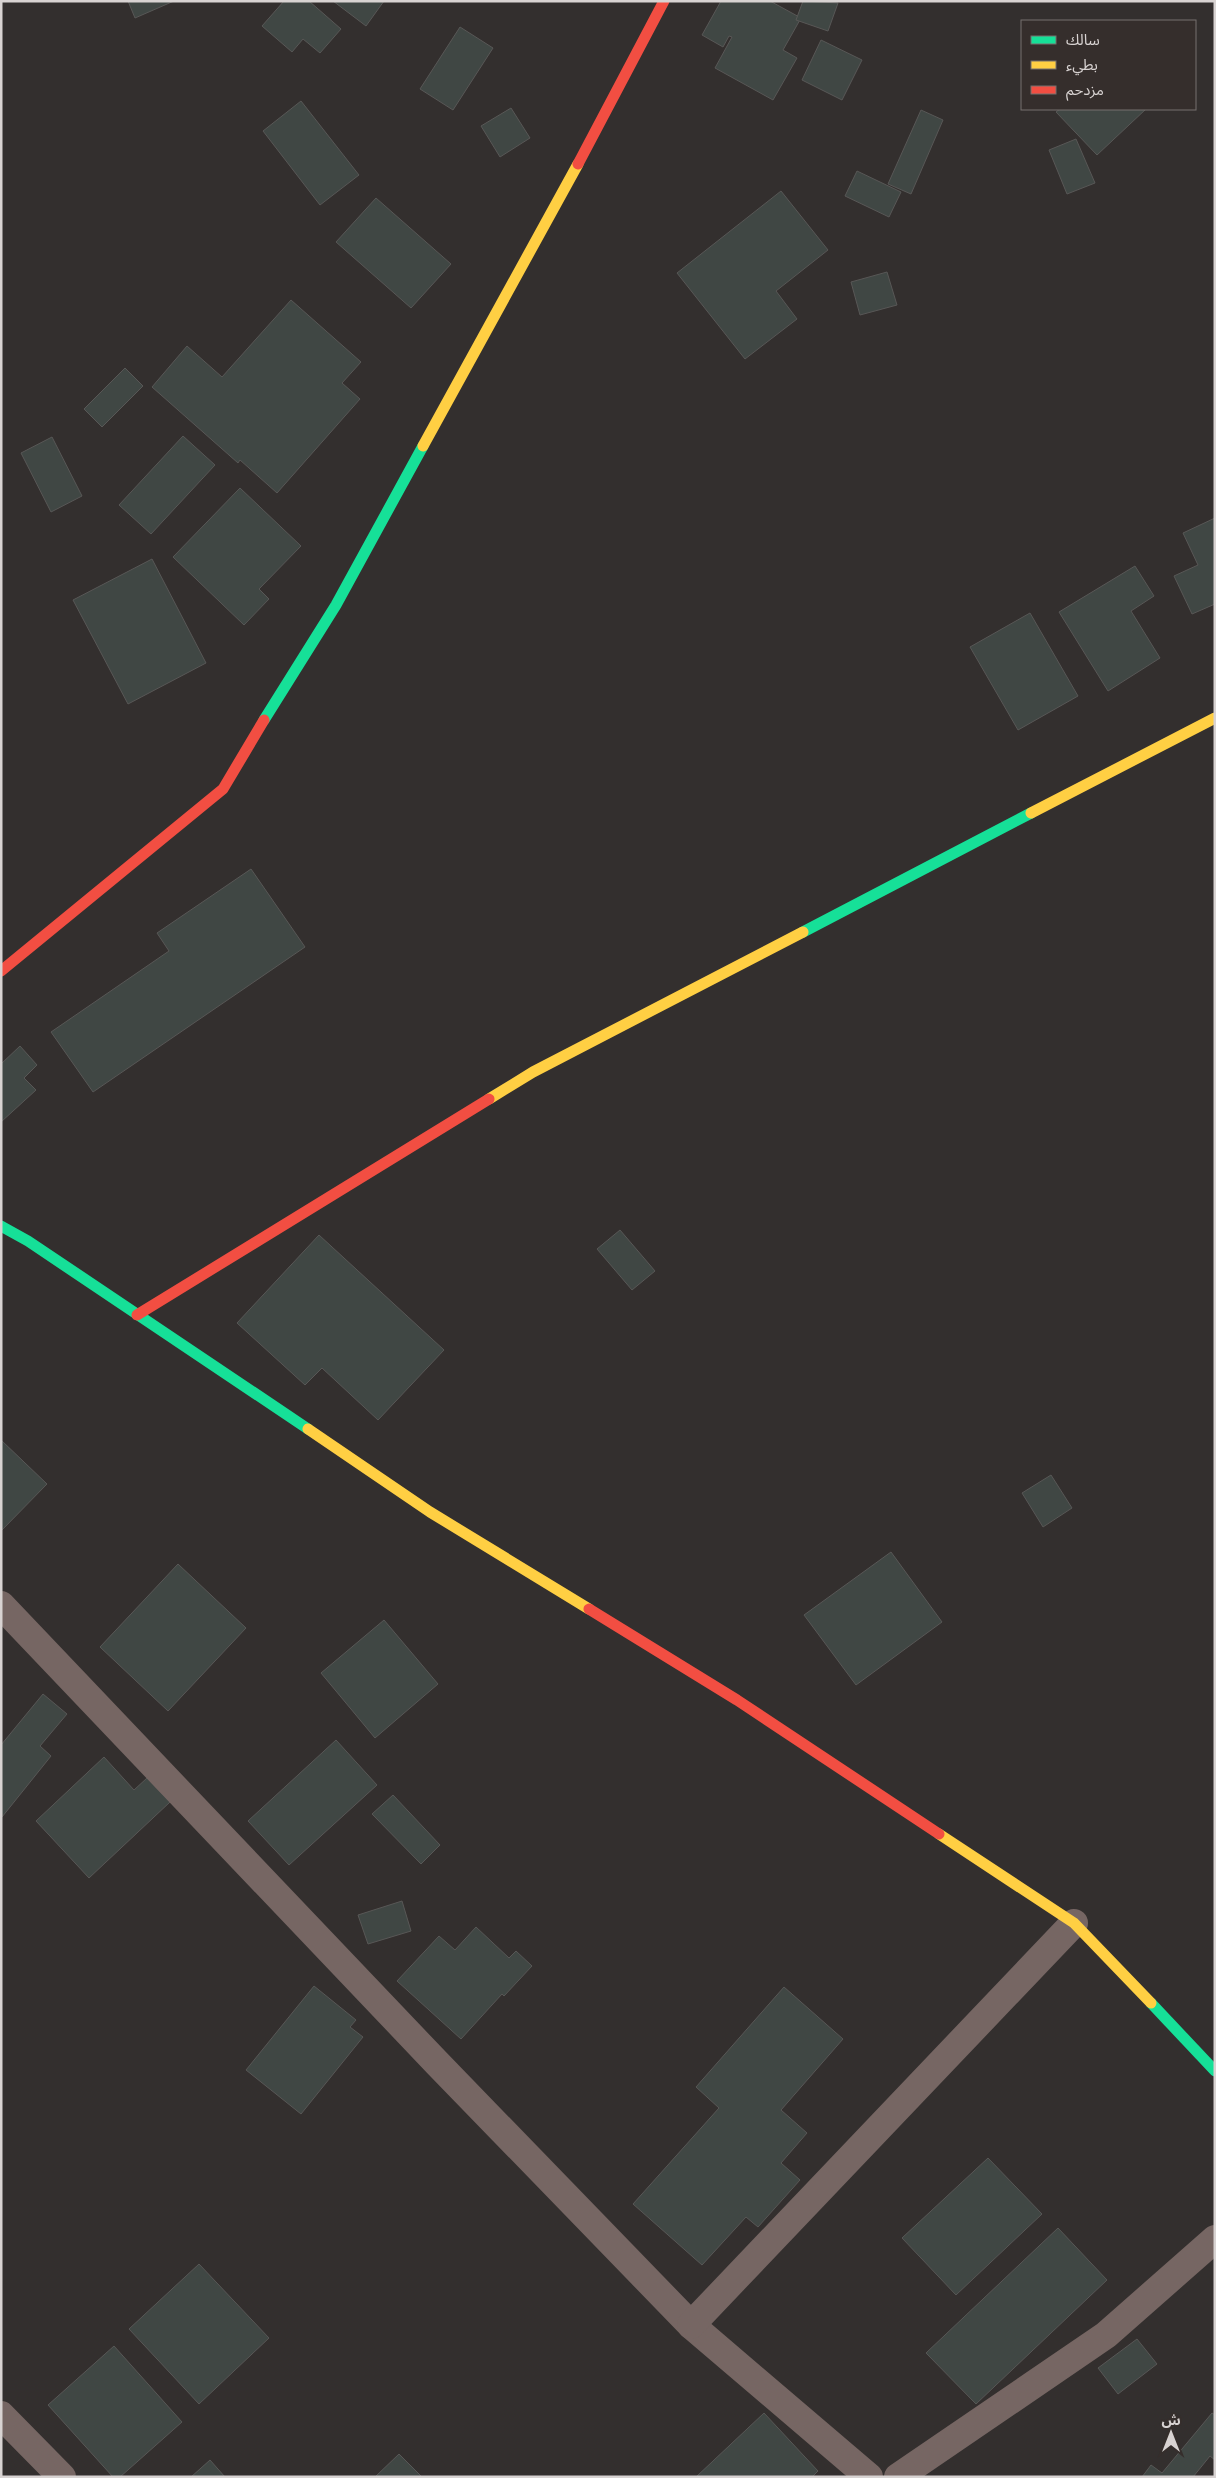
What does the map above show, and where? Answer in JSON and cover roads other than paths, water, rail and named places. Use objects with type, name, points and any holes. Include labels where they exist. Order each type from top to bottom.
[{"type":"street","points":[[1,971],[223,789],[284,686],[336,605],[577,165],[664,1]]},
{"type":"street","points":[[137,1315],[533,1072],[1215,718]]},
{"type":"street","points":[[1,1226],[28,1241],[430,1512],[736,1700],[1074,1923],[1215,2071]]},
{"type":"street","points":[[1,1604],[430,2056],[691,2325],[869,2477]]},
{"type":"street","points":[[691,2325],[1074,1923]]},
{"type":"street","points":[[898,2477],[1106,2336],[1215,2239]]},
{"type":"street","points":[[1,2415],[62,2477]]}]
